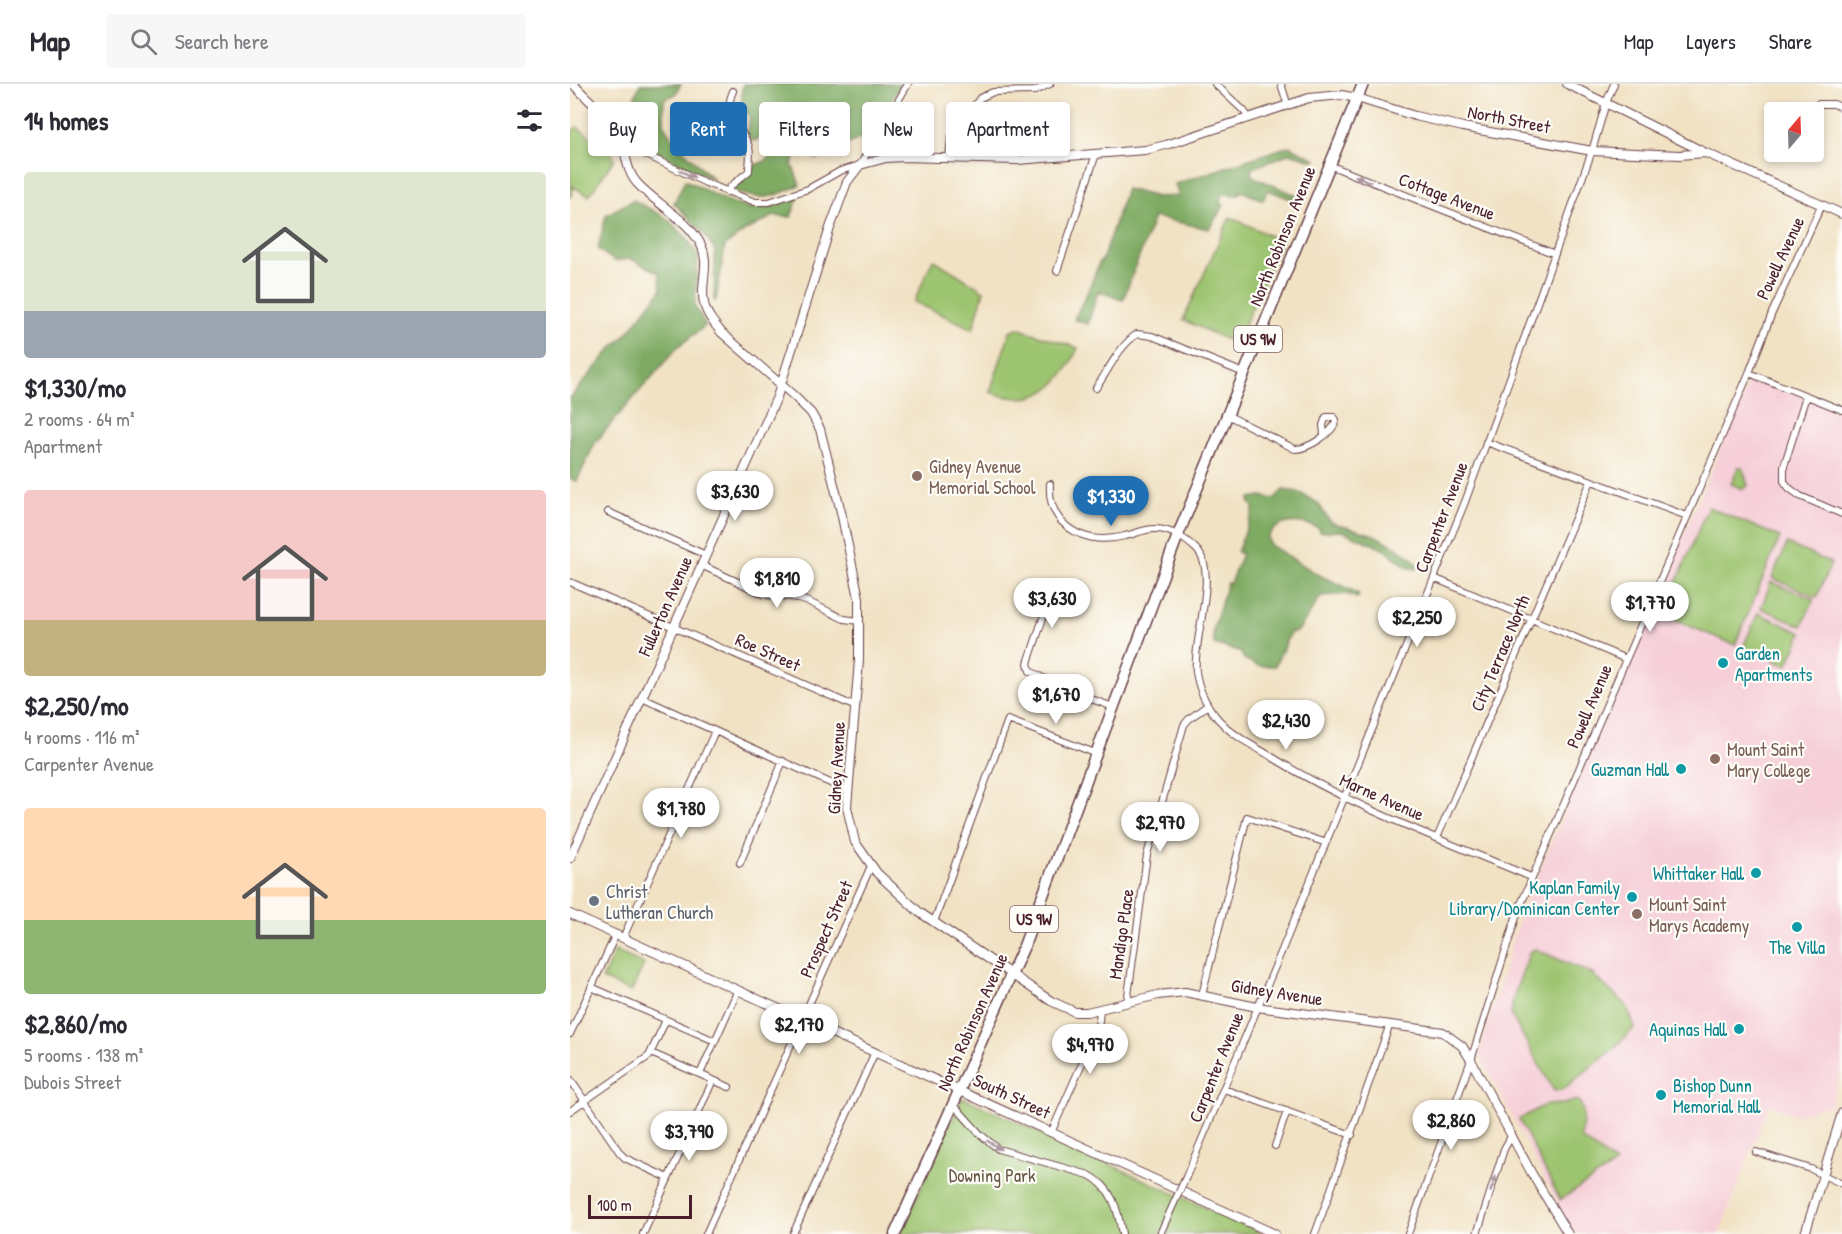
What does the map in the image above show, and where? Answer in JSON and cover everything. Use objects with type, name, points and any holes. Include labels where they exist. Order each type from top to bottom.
[{"type":"highway","name":"North Robinson Avenue","points":[[895,1234],[1028,935],[1178,535],[1363,84]]},
{"type":"street","name":"Gidney Avenue","points":[[573,84],[589,102]]},
{"type":"street","points":[[860,165],[908,84]]},
{"type":"street","points":[[949,158],[951,138],[980,98],[993,92],[1035,91],[1050,84]]},
{"type":"street","points":[[1215,84],[1239,105],[1249,118]]},
{"type":"street","points":[[1281,84],[1288,106]]},
{"type":"street","points":[[1567,84],[1706,153]]},
{"type":"street","name":"Carpenter Avenue","points":[[1160,1234],[1224,1089],[1434,578],[1555,254],[1614,84]]},
{"type":"street","points":[[727,192],[749,171],[750,156],[749,147],[727,106],[733,91]]},
{"type":"street","name":"North Street","points":[[648,156],[727,192],[755,202],[769,202],[808,189],[840,171],[886,158],[1017,160],[1145,150],[1325,95],[1357,98],[1415,116],[1463,127],[1592,151],[1706,153],[1842,214]]},
{"type":"street","points":[[1824,104],[1834,104],[1842,108]]},
{"type":"street","points":[[1670,154],[1671,148],[1679,141]]},
{"type":"street","points":[[1057,271],[1096,154]]},
{"type":"street","name":"Gidney Avenue","points":[[625,156],[630,173],[637,183],[699,240],[705,252],[703,293],[705,307],[713,322],[722,333],[811,413],[820,429],[857,584],[861,621],[847,807],[855,842],[871,866],[894,891],[934,922],[1064,1008],[1075,1012],[1100,1010],[1170,993],[1185,992],[1257,1007],[1443,1032],[1462,1046],[1472,1060],[1532,1174],[1568,1234]]},
{"type":"street","name":"Fullerton Avenue","points":[[570,858],[781,384],[843,191],[860,165]]},
{"type":"street","name":"Cottage Avenue","points":[[1329,165],[1555,254]]},
{"type":"street","name":"Powell Avenue","points":[[1408,1234],[1472,1060],[1518,911],[1749,373],[1773,310],[1822,204]]},
{"type":"street","points":[[1096,388],[1137,334],[1152,336],[1244,373]]},
{"type":"street","points":[[1749,373],[1842,410]]},
{"type":"street","points":[[1806,396],[1784,466],[1784,481],[1800,496],[1842,514]]},
{"type":"street","points":[[1227,415],[1295,449],[1308,447],[1324,435]]},
{"type":"street","points":[[1486,442],[1687,516]]},
{"type":"street","name":"City Terrace North","points":[[1437,838],[1591,481]]},
{"type":"street","points":[[1050,484],[1049,496],[1060,520],[1082,536],[1110,539],[1155,528],[1178,535]]},
{"type":"street","points":[[608,513],[706,555]]},
{"type":"street","name":"Marne Avenue","points":[[1178,535],[1196,549],[1206,567],[1207,578],[1195,654],[1200,689],[1208,705],[1224,726],[1343,798],[1532,878]]},
{"type":"street","points":[[701,565],[766,595],[792,597],[809,602],[844,619],[861,621]]},
{"type":"street","points":[[1434,578],[1626,658]]},
{"type":"street","name":"Roe Street","points":[[570,582],[856,707]]},
{"type":"street","points":[[1053,588],[1028,663],[1030,671],[1062,688],[1113,707]]},
{"type":"street","points":[[642,698],[848,791]]},
{"type":"street","name":"Mandigo Place","points":[[1127,1003],[1150,844],[1184,725],[1208,705]]},
{"type":"street","points":[[934,922],[1008,720],[1095,753]]},
{"type":"street","points":[[570,1034],[591,987],[620,936],[714,731]]},
{"type":"street","points":[[740,862],[783,762]]},
{"type":"street","points":[[1202,995],[1247,817],[1324,842]]},
{"type":"street","name":"Prospect Street","points":[[705,1234],[871,866]]},
{"type":"street","name":"South Street","points":[[570,914],[1275,1234]]},
{"type":"street","points":[[591,987],[715,1041]]},
{"type":"street","points":[[700,1074],[738,990]]},
{"type":"street","points":[[1051,1132],[1095,1034],[1100,1010]]},
{"type":"street","points":[[570,1111],[643,1062],[651,1053],[666,1020]]},
{"type":"street","points":[[1315,1234],[1390,1024]]},
{"type":"street","points":[[793,1234],[876,1052]]},
{"type":"street","points":[[651,1053],[729,1087]]},
{"type":"street","points":[[570,1079],[620,1154],[668,1178]]},
{"type":"street","points":[[643,1234],[713,1080]]},
{"type":"street","points":[[1224,1089],[1352,1135]]},
{"type":"street","points":[[953,1104],[980,1134],[998,1149],[1089,1174],[1100,1181],[1115,1202],[1122,1234]]},
{"type":"street","points":[[1275,1146],[1287,1111]]},
{"type":"street","points":[[1805,1234],[1842,1113]]},
{"type":"street","points":[[1476,1234],[1504,1149],[1512,1135]]},
{"type":"street","points":[[1756,1152],[1811,1169],[1842,1184]]},
{"type":"shaded area","name":"Mount Saint Mary College","points":[[1751,378],[1842,412],[1842,1069],[1831,1105],[1796,1115],[1769,1105],[1719,1234],[1578,1234],[1567,1221],[1479,1054],[1520,916]]},
{"type":"green space","points":[[640,84],[681,84],[675,95],[664,99],[664,126],[670,135],[670,156],[689,156],[714,180],[658,152],[658,102],[632,102]]},
{"type":"green space","points":[[743,84],[901,84],[890,102],[862,102],[862,138],[850,143],[850,102],[759,102],[759,138],[754,141],[747,136],[750,116],[747,113],[747,102],[743,102]]},
{"type":"green space","points":[[577,127],[588,135],[588,156],[613,156],[614,160],[589,196],[574,187],[570,198],[570,186],[573,186],[570,183],[570,133]]},
{"type":"green space","points":[[1289,146],[1316,159],[1314,161],[1290,153],[1251,169],[1252,176],[1303,198],[1301,203],[1268,190],[1263,200],[1241,191],[1238,195],[1221,194],[1220,203],[1224,205],[1209,229],[1154,217],[1123,300],[1098,291],[1088,324],[1074,319],[1100,261],[1102,261],[1126,189],[1157,197],[1179,196],[1175,184]]},
{"type":"green space","points":[[769,156],[796,156],[792,164],[800,185],[767,197],[753,197],[734,191],[734,186],[750,173],[753,166],[767,160]]},
{"type":"green space","points":[[685,180],[747,207],[767,207],[798,198],[791,217],[774,216],[745,231],[725,246],[714,301],[715,251],[705,235],[674,203]]},
{"type":"green space","points":[[633,200],[665,217],[687,238],[698,256],[695,307],[706,325],[679,346],[595,443],[577,481],[570,479],[570,398],[612,348],[627,334],[661,290],[659,273],[631,259],[614,261],[598,249],[606,215]]},
{"type":"green space","points":[[1230,217],[1282,241],[1236,344],[1183,320]]},
{"type":"green space","points":[[933,259],[984,291],[973,329],[914,302]]},
{"type":"green space","points":[[1017,328],[1078,348],[1063,374],[1054,384],[1045,391],[1021,398],[1006,397],[990,392],[1010,331]]},
{"type":"green space","points":[[1738,467],[1743,468],[1748,486],[1743,489],[1731,484]]},
{"type":"green space","points":[[1283,490],[1298,492],[1318,503],[1330,522],[1374,535],[1391,544],[1411,557],[1418,566],[1417,569],[1409,568],[1384,549],[1342,531],[1320,532],[1319,528],[1298,523],[1278,527],[1268,537],[1270,545],[1317,574],[1358,593],[1359,596],[1357,598],[1347,594],[1321,596],[1298,631],[1290,633],[1275,666],[1258,666],[1244,659],[1240,652],[1214,644],[1213,630],[1227,583],[1230,583],[1242,554],[1237,552],[1253,512],[1253,506],[1249,502],[1250,498],[1262,496],[1274,499]]},
{"type":"green space","points":[[1708,507],[1780,537],[1735,645],[1663,615]]},
{"type":"green space","points":[[1787,544],[1831,563],[1817,597],[1772,578]]},
{"type":"green space","points":[[1771,582],[1814,599],[1802,626],[1761,608]]},
{"type":"green space","points":[[1758,613],[1802,633],[1787,666],[1743,647]]},
{"type":"green space","points":[[1535,949],[1592,974],[1626,1005],[1635,1027],[1612,1050],[1562,1090],[1554,1091],[1511,1015],[1513,998],[1530,951]]},
{"type":"green space","points":[[615,951],[644,964],[631,992],[602,979]]},
{"type":"green space","name":"Downing Park","points":[[964,1098],[1263,1234],[900,1234],[961,1100]]},
{"type":"green space","points":[[1577,1100],[1583,1112],[1581,1138],[1616,1164],[1560,1200],[1519,1119],[1545,1105],[1564,1104]]},
{"type":"place","name":"Gidney Avenue Memorial School","points":[[917,476]]},
{"type":"place","name":"Garden Apartments","points":[[1723,663]]},
{"type":"place","name":"Mount Saint Mary College","points":[[1715,759]]},
{"type":"place","name":"Guzman Hall","points":[[1681,769]]},
{"type":"place","name":"Whittaker Hall","points":[[1756,873]]},
{"type":"place","name":"Kaplan Family Library/Dominican Center","points":[[1632,897]]},
{"type":"place","name":"Christ Lutheran Church","points":[[594,901]]},
{"type":"place","name":"Mount Saint Marys Academy","points":[[1637,914]]},
{"type":"place","name":"The Villa","points":[[1797,927]]},
{"type":"place","name":"Aquinas Hall","points":[[1739,1029]]},
{"type":"place","name":"Bishop Dunn Memorial Hall","points":[[1661,1095]]}]
